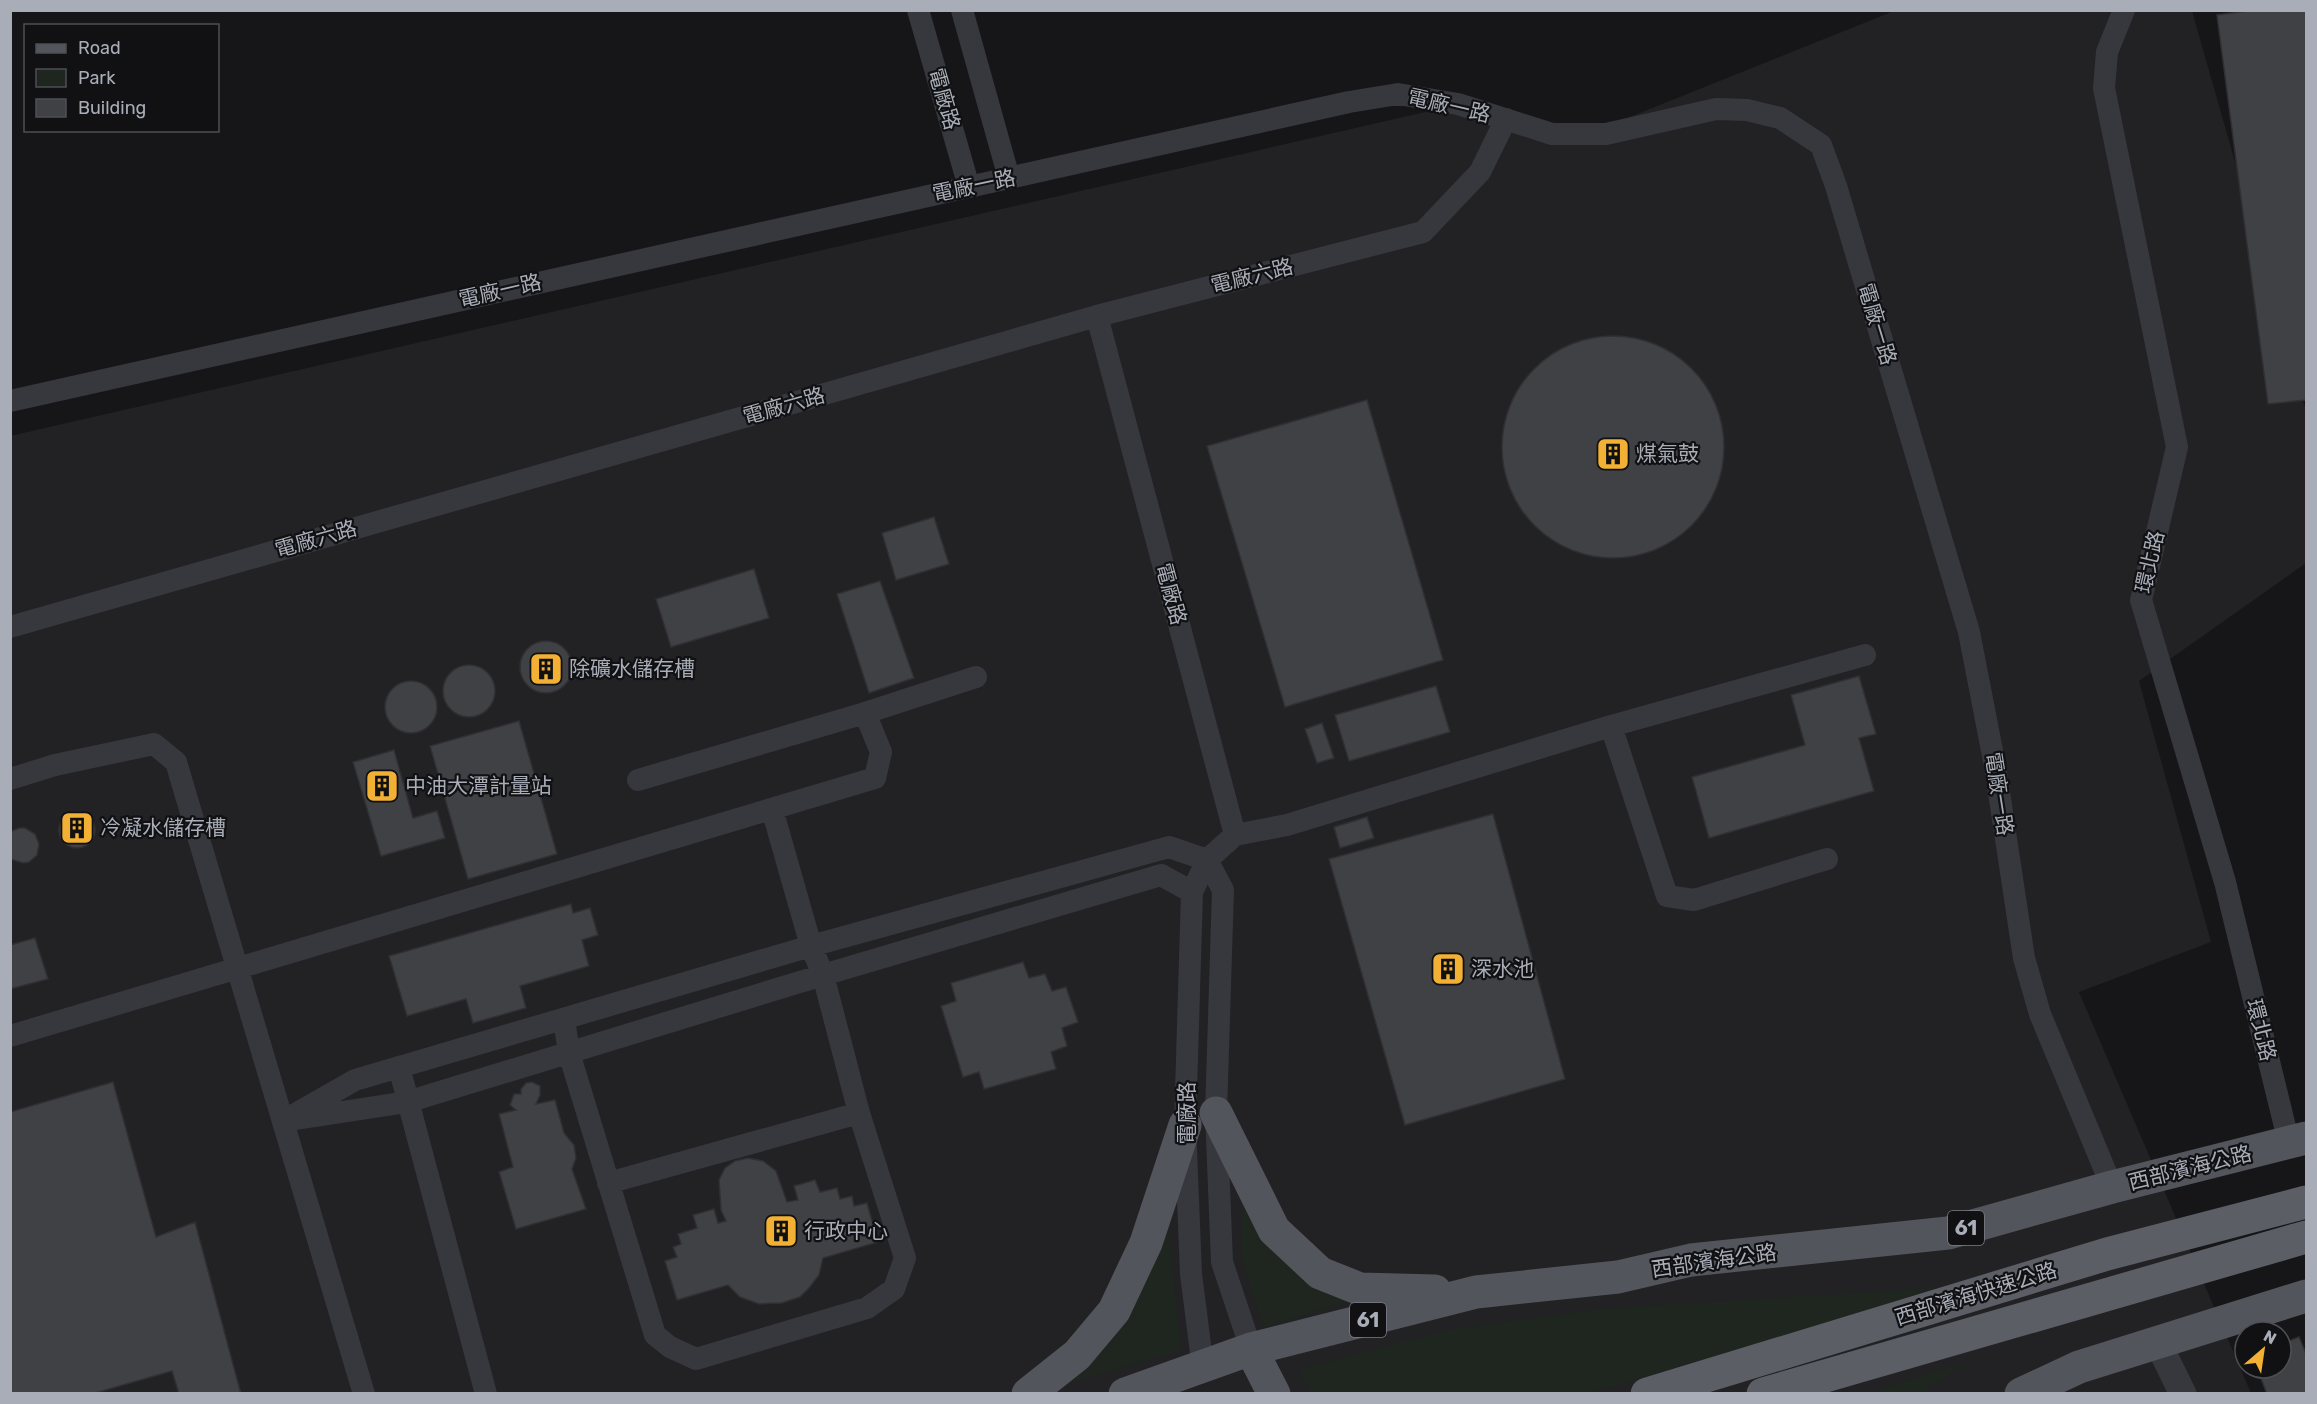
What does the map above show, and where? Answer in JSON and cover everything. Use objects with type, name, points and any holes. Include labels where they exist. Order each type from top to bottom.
[{"type":"highway","name":"西部濱海快速公路","points":[[1647,1394],[2108,1254],[2307,1202]]},
{"type":"highway","name":"西部濱海快速公路","points":[[1763,1394],[2307,1238]]},
{"type":"main road","points":[[1216,1113],[1275,1230],[1320,1273],[1360,1289],[1476,1292]]},
{"type":"main road","points":[[1028,1394],[1077,1355],[1114,1311],[1146,1243],[1185,1125]]},
{"type":"main road","name":"西部濱海公路","points":[[1125,1394],[1207,1381],[1251,1349],[1476,1292],[1618,1277],[1691,1260],[1948,1233],[2298,1140]]},
{"type":"main road","points":[[2020,1394],[2079,1367],[2307,1296]]},
{"type":"main road","points":[[1251,1349],[1274,1394]]},
{"type":"street","name":"電廠路","points":[[918,10],[969,186]]},
{"type":"street","name":"電廠路","points":[[962,10],[1009,178]]},
{"type":"street","name":"環北路","points":[[2124,10],[2107,52],[2104,88],[2177,447],[2140,600],[2225,882],[2298,1140]]},
{"type":"street","name":"電廠一路","points":[[10,401],[969,186],[1349,102],[1398,94],[1458,104],[1552,134],[1606,134],[1716,109],[1747,110],[1780,118],[1821,145],[1836,186],[1969,632],[1995,766],[2024,958],[2040,1014],[2112,1188]]},
{"type":"street","name":"電廠六路","points":[[10,627],[1097,316],[1423,232],[1480,172],[1506,119]]},
{"type":"street","name":"電廠路","points":[[1097,316],[1236,835],[1207,860],[1192,892],[1185,1125],[1191,1274],[1207,1381]]},
{"type":"street","points":[[1236,835],[1287,825],[1611,726],[1865,655]]},
{"type":"street","points":[[638,780],[865,713],[976,677]]},
{"type":"street","points":[[10,1035],[875,778],[881,752],[865,713]]},
{"type":"street","points":[[1611,726],[1667,896],[1694,900],[1827,859]]},
{"type":"street","points":[[10,779],[55,765],[154,744],[176,762],[364,1394]]},
{"type":"street","points":[[564,1019],[569,1053],[655,1335],[670,1347],[696,1359],[867,1308],[894,1289],[906,1258],[859,1113],[823,975],[811,946],[771,809]]},
{"type":"street","points":[[283,1121],[355,1080],[811,946],[1169,847],[1207,860]]},
{"type":"street","name":"電廠路","points":[[1207,860],[1223,890],[1216,1113],[1222,1262],[1251,1349]]},
{"type":"street","points":[[283,1121],[407,1102],[1161,875],[1192,892]]},
{"type":"street","points":[[399,1067],[486,1394]]},
{"type":"street","points":[[608,1183],[859,1113]]},
{"type":"street","points":[[2158,1343],[2183,1394]]},
{"type":"shaded area","points":[[1894,11],[2192,11],[2306,411],[2306,563],[2139,681],[2211,942],[2079,992],[2233,1351],[2233,1380],[2245,1380],[2251,1393],[11,1393],[10,436],[1443,108],[1560,145]]},
{"type":"green space","points":[[1242,1194],[1361,1297],[1264,1328],[1241,1257]]},
{"type":"green space","points":[[1169,1230],[1181,1350],[1063,1385],[1148,1274]]},
{"type":"green space","points":[[1951,1287],[1590,1393],[1311,1393],[1298,1370],[1447,1330],[1598,1309]]},
{"type":"green space","points":[[1967,1362],[1923,1393],[1868,1393]]},
{"type":"building","points":[[2255,10],[2306,10],[2306,400],[2268,404],[2217,15]]},
{"type":"building","name":"煤氣鼓","points":[[1602,336],[1624,336],[1656,344],[1675,354],[1692,368],[1706,385],[1716,404],[1722,425],[1724,447],[1722,469],[1716,490],[1706,509],[1692,526],[1675,540],[1645,554],[1624,558],[1602,558],[1581,554],[1560,545],[1542,533],[1527,518],[1515,500],[1506,479],[1502,458],[1502,436],[1506,415],[1515,394],[1527,376],[1542,361],[1560,349],[1581,340]]},
{"type":"building","points":[[1367,400],[1443,660],[1285,707],[1207,446]]},
{"type":"building","points":[[934,517],[949,564],[896,580],[882,533]]},
{"type":"building","points":[[754,569],[769,618],[671,647],[656,599]]},
{"type":"building","points":[[880,581],[914,678],[869,693],[837,594]]},
{"type":"building","name":"除礦水儲存槽","points":[[546,641],[560,645],[568,653],[572,667],[568,681],[560,689],[546,693],[532,689],[524,681],[520,667],[524,653],[532,645]]},
{"type":"building","points":[[469,665],[479,667],[487,673],[493,681],[495,691],[493,701],[487,709],[479,715],[469,717],[459,715],[451,709],[445,701],[443,691],[445,681],[451,673],[459,667]]},
{"type":"building","points":[[1859,676],[1876,734],[1859,738],[1874,791],[1709,838],[1692,777],[1805,745],[1791,695]]},
{"type":"building","points":[[411,681],[425,685],[433,693],[437,707],[433,721],[425,729],[411,733],[397,729],[389,721],[385,707],[389,693],[397,685]]},
{"type":"building","points":[[1436,686],[1450,732],[1349,761],[1335,715]]},
{"type":"building","points":[[519,721],[557,854],[468,879],[430,746]]},
{"type":"building","points":[[1322,723],[1334,758],[1317,763],[1305,729]]},
{"type":"building","name":"中油大潭計量站","points":[[394,750],[413,818],[437,811],[445,838],[381,856],[353,762]]},
{"type":"building","name":"冷凝水儲存槽","points":[[77,812],[90,817],[95,830],[90,843],[77,848],[64,843],[59,830],[64,817]]},
{"type":"building","name":"深水池","points":[[1493,814],[1565,1079],[1405,1125],[1329,859]]},
{"type":"building","points":[[1367,817],[1374,838],[1340,848],[1334,827]]},
{"type":"building","name":"冷凝水儲存槽","points":[[25,828],[35,834],[39,844],[37,855],[29,862],[23,863],[10,859],[10,832]]},
{"type":"building","points":[[571,904],[573,913],[590,908],[598,935],[582,940],[589,966],[520,986],[526,1008],[473,1023],[466,999],[407,1016],[389,956]]},
{"type":"building","points":[[35,938],[48,979],[10,989],[10,945]]},
{"type":"building","points":[[1023,962],[1029,978],[1045,974],[1052,991],[1066,987],[1078,1022],[1062,1028],[1067,1046],[1051,1052],[1056,1069],[984,1089],[979,1072],[963,1077],[941,1006],[956,1001],[951,983]]},
{"type":"building","points":[[113,1082],[156,1237],[195,1222],[241,1394],[179,1394],[172,1371],[92,1394],[10,1394],[10,1112]]},
{"type":"building","points":[[532,1082],[540,1086],[540,1095],[536,1104],[555,1100],[564,1133],[574,1145],[576,1158],[572,1169],[586,1209],[516,1229],[499,1172],[513,1167],[499,1114],[516,1110],[510,1105],[514,1094],[521,1094],[521,1089],[526,1083]]},
{"type":"building","name":"行政中心","points":[[748,1158],[763,1161],[776,1171],[787,1202],[798,1200],[794,1186],[815,1180],[820,1192],[837,1188],[840,1199],[852,1196],[854,1206],[867,1203],[878,1242],[823,1258],[819,1275],[809,1288],[800,1297],[782,1303],[759,1304],[740,1297],[728,1285],[677,1300],[665,1261],[677,1257],[673,1247],[681,1244],[678,1234],[697,1228],[693,1215],[714,1209],[718,1223],[726,1221],[721,1210],[719,1180],[725,1168],[735,1161]]},
{"type":"building","points":[[2299,1337],[2306,1354],[2306,1394],[2267,1394],[2262,1380],[2293,1380],[2293,1339]]},
{"type":"place","name":"煤氣鼓","points":[[1613,454]]},
{"type":"place","name":"除礦水儲存槽","points":[[546,669]]},
{"type":"place","name":"中油大潭計量站","points":[[382,786]]},
{"type":"place","name":"冷凝水儲存槽","points":[[77,828]]},
{"type":"place","name":"深水池","points":[[1448,969]]},
{"type":"place","name":"行政中心","points":[[781,1231]]}]
